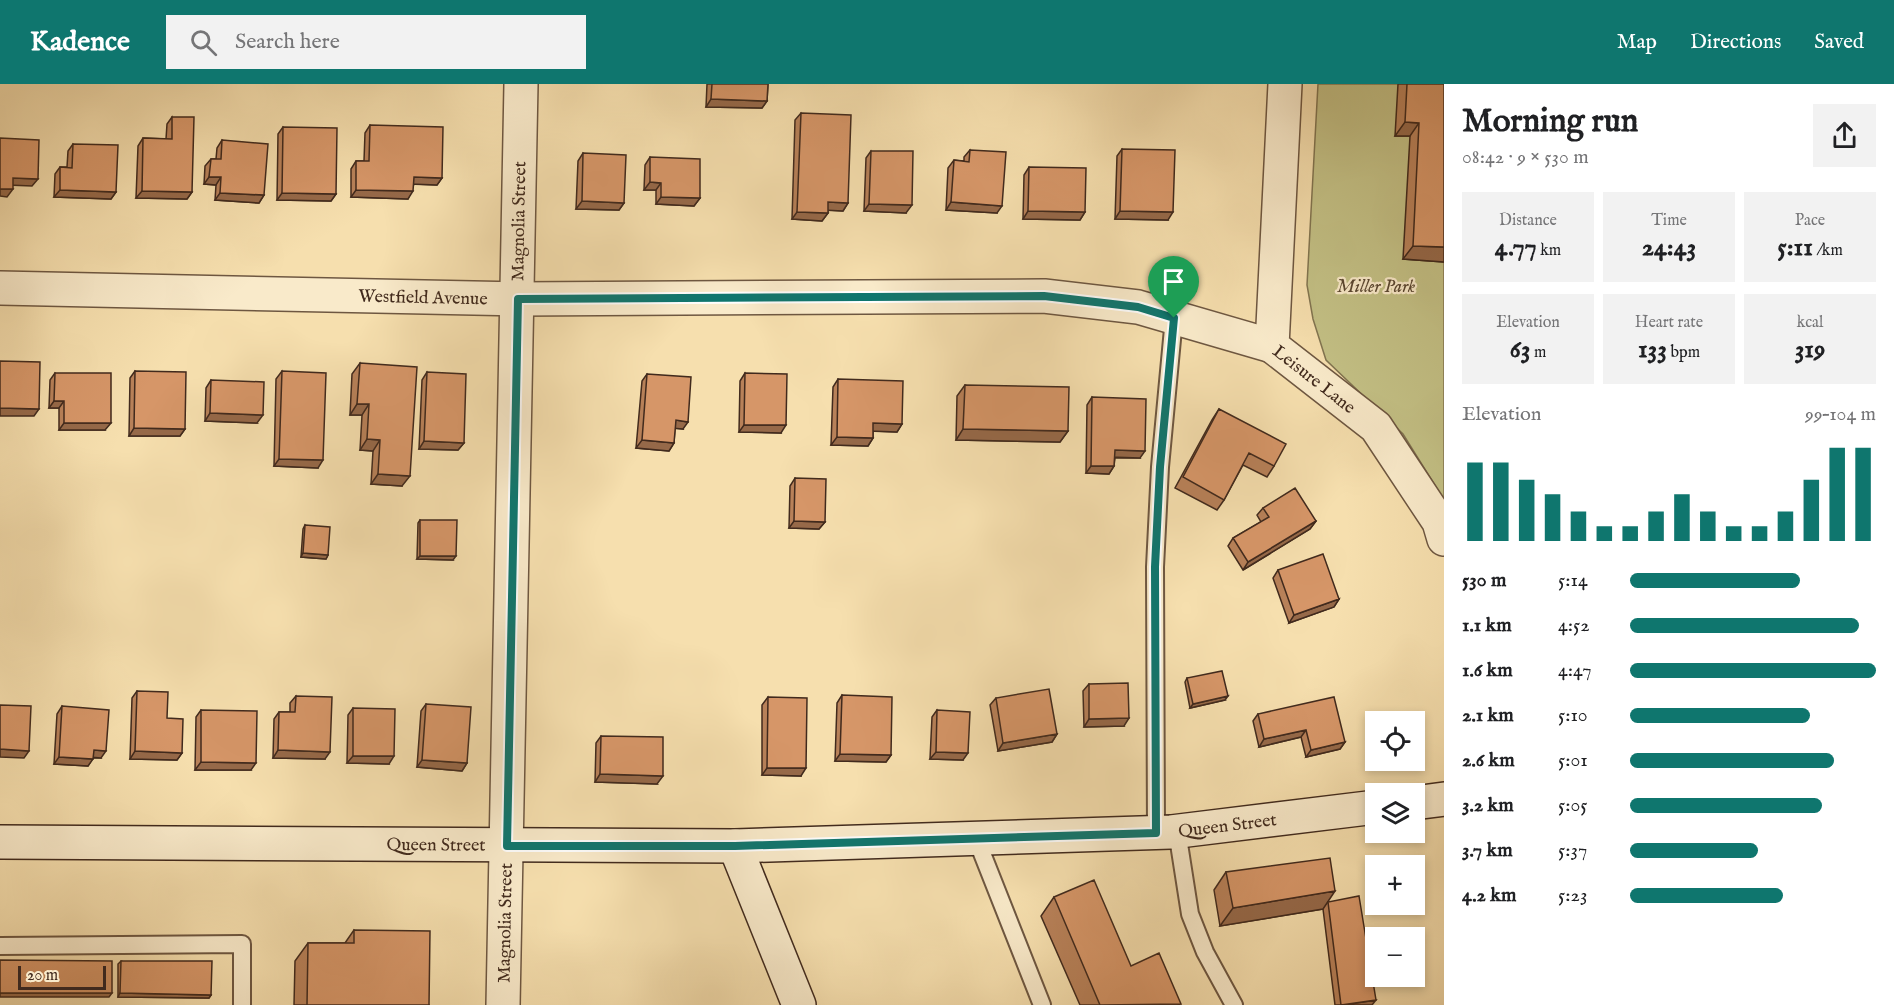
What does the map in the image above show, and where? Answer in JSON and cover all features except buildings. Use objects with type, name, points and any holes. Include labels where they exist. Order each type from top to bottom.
[{"type":"street","name":"Magnolia Street","points":[[503,1005],[521,84]]},
{"type":"street","name":"Leisure Lane","points":[[1285,84],[1272,346],[1376,427],[1439,522],[1444,539]]},
{"type":"street","name":"Westfield Avenue","points":[[0,288],[518,299],[1044,296],[1138,307],[1272,346]]},
{"type":"street","points":[[1425,802],[1444,799]]},
{"type":"street","name":"Queen Street","points":[[0,842],[735,846],[1166,832],[1365,808]]},
{"type":"street","points":[[735,846],[799,1005]]},
{"type":"lane","points":[[1174,318],[1160,467],[1155,567],[1166,832],[1190,914],[1205,952],[1234,1005]]},
{"type":"lane","points":[[976,838],[1042,1005]]},
{"type":"lane","points":[[0,946],[242,944],[242,1005]]},
{"type":"green space","name":"Miller Park","points":[[1318,84],[1444,84],[1444,500],[1403,434],[1326,360],[1313,319],[1307,285]]},
{"type":"route","points":[[1044,296],[1138,307],[1174,318],[1160,467],[1155,567],[1156,833],[735,846],[507,846],[518,299],[1044,296]]}]
